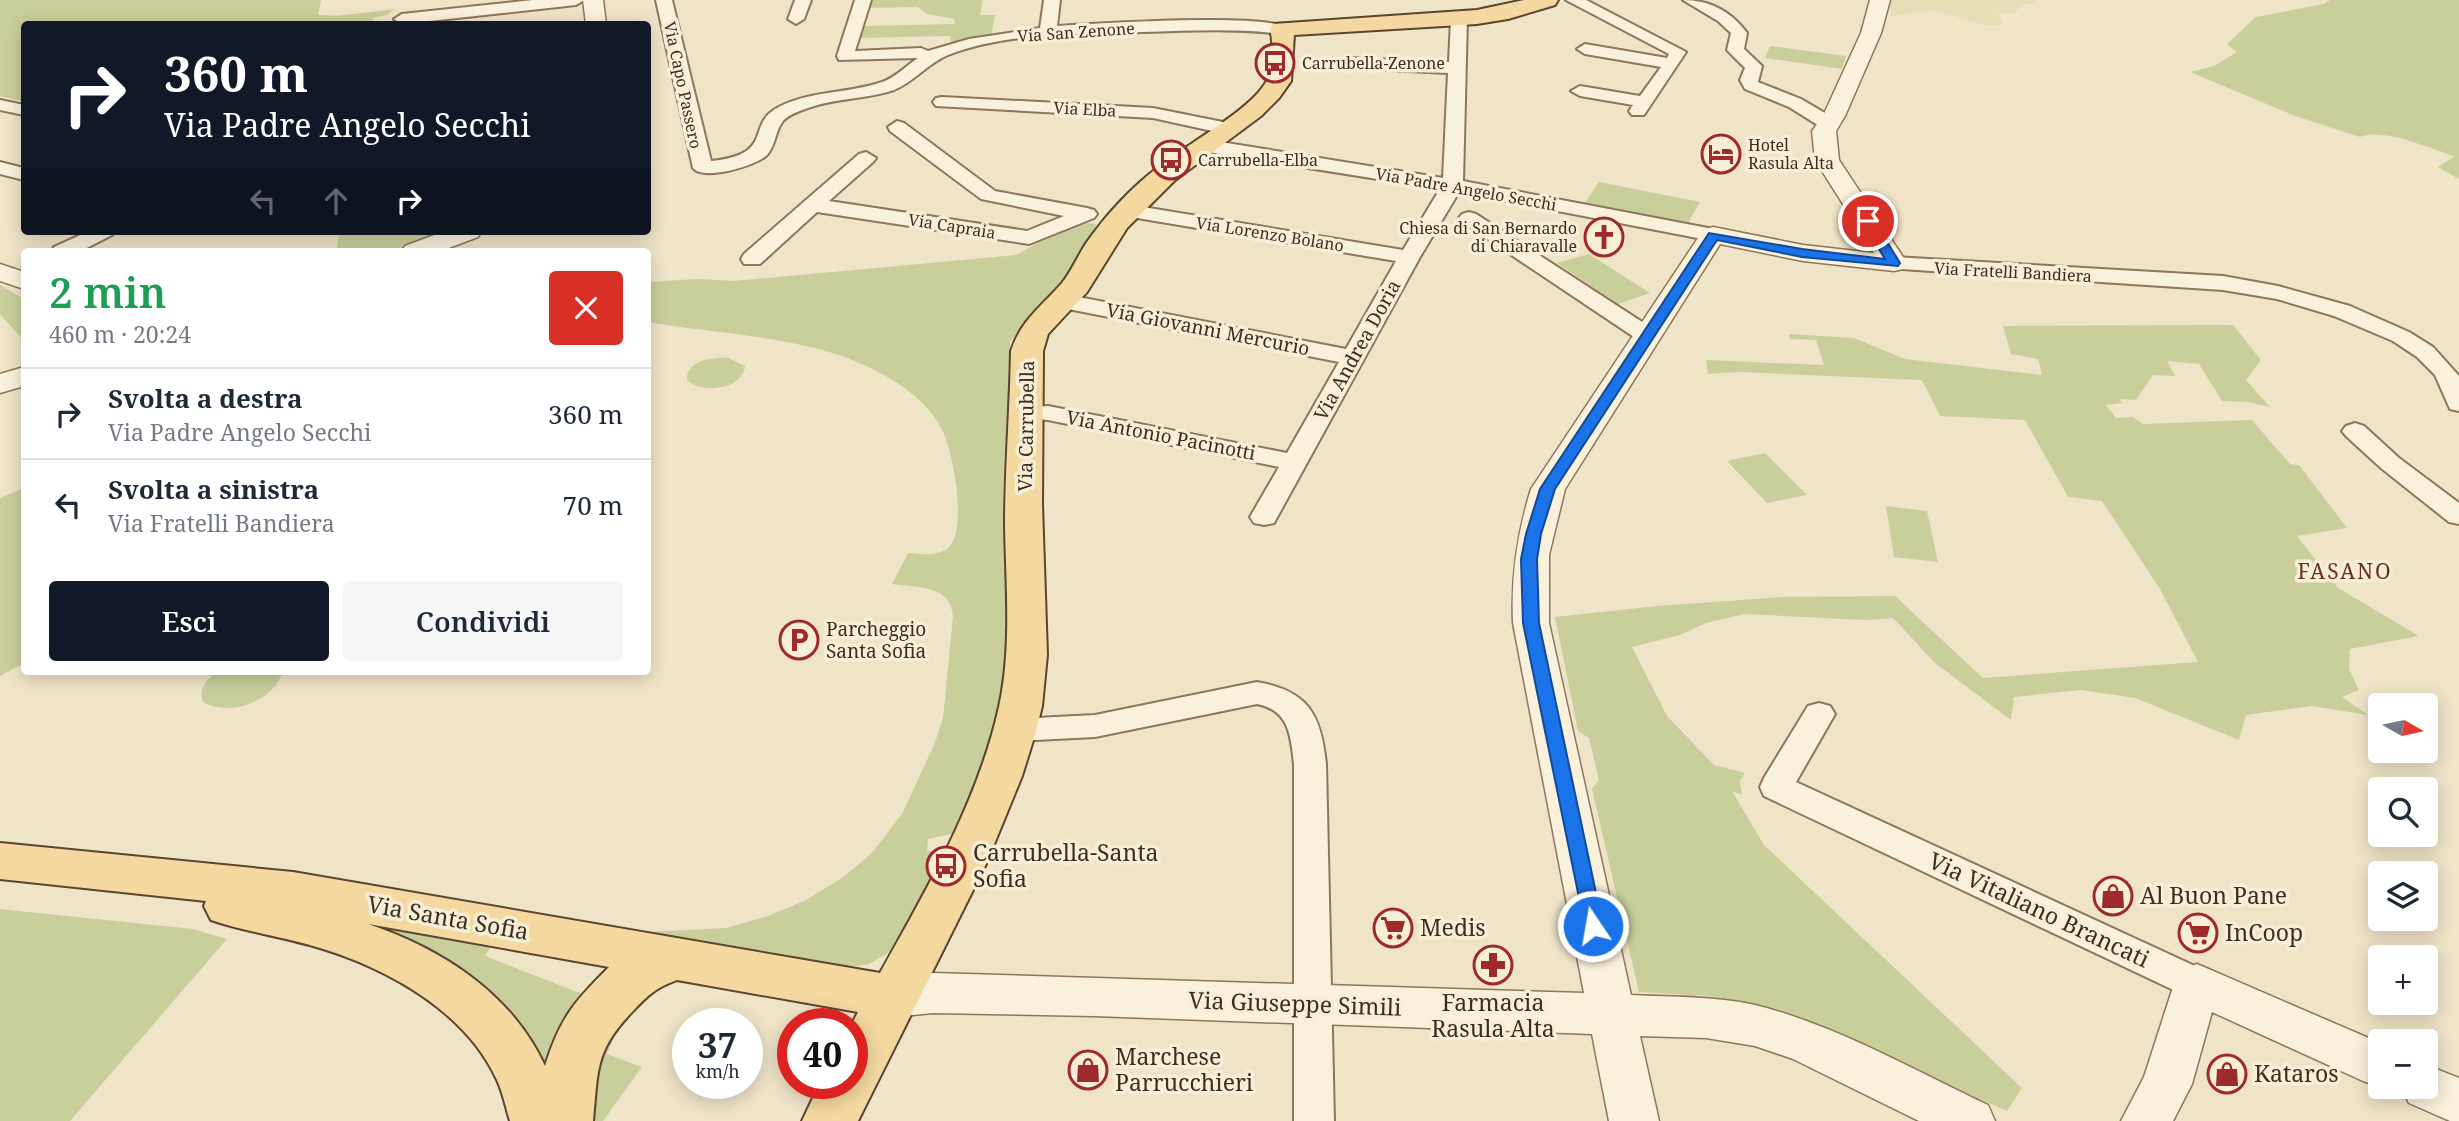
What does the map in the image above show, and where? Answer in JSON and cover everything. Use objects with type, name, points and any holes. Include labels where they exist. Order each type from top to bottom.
[{"type":"main road","points":[[1282,29],[1497,15],[1547,0]]},
{"type":"main road","name":"Via Carrubella","points":[[868,1045],[960,866],[1015,730],[1023,688],[1028,597],[1024,526],[1028,343],[1033,332],[1076,286],[1099,246],[1112,216],[1262,102],[1279,81],[1284,39],[1282,29]]},
{"type":"main road","name":"Via Santa Sofia","points":[[0,861],[293,891],[893,997]]},
{"type":"main road","name":"Via Santa Sofia","points":[[0,883],[220,905],[275,915],[382,948],[418,966],[481,1014],[506,1047],[529,1091],[538,1121]]},
{"type":"main road","points":[[565,1121],[571,1069],[581,1036],[597,1013],[637,973],[676,959]]},
{"type":"main road","points":[[830,1121],[840,1099]]},
{"type":"street","points":[[398,21],[405,0]]},
{"type":"street","points":[[406,21],[549,1],[575,0],[578,21]]},
{"type":"street","points":[[593,0],[596,21]]},
{"type":"street","name":"Via Capo Passero","points":[[664,0],[703,168]]},
{"type":"street","points":[[796,19],[803,0]]},
{"type":"street","points":[[863,0],[845,55],[921,53]]},
{"type":"street","points":[[1048,30],[1052,0]]},
{"type":"street","points":[[1574,0],[1676,49],[1677,55],[1641,106],[1580,91]]},
{"type":"street","points":[[1691,0],[1726,19],[1738,30],[1735,50],[1753,66],[1754,71],[1749,80],[1751,85],[1794,103],[1828,123]]},
{"type":"street","points":[[1880,0],[1871,33],[1834,116],[1824,131],[1827,160],[1894,263]]},
{"type":"street","points":[[549,1],[550,21]]},
{"type":"street","points":[[527,5],[528,21]]},
{"type":"street","points":[[1453,185],[1459,19]]},
{"type":"street","name":"Via San Zenone","points":[[703,168],[738,162],[756,153],[765,144],[774,119],[793,107],[889,86],[927,58],[992,38],[1048,30],[1195,25],[1282,29]]},
{"type":"street","points":[[1585,49],[1672,64]]},
{"type":"street","points":[[1349,63],[1459,68]]},
{"type":"street","name":"Via Elba","points":[[942,102],[1153,113],[1214,136]]},
{"type":"street","points":[[0,105],[21,109]]},
{"type":"street","name":"Via Lorenzo Bolano","points":[[897,127],[988,195],[1004,200],[1409,257]]},
{"type":"street","name":"Via Padre Angelo Secchi","points":[[1214,136],[1802,253],[1894,263]]},
{"type":"street","points":[[752,259],[866,158]]},
{"type":"street","points":[[0,168],[21,173]]},
{"type":"street","name":"Via Andrea Doria","points":[[1264,517],[1409,257],[1453,185]]},
{"type":"street","points":[[1469,218],[1484,190]]},
{"type":"street","name":"Via Capraia","points":[[813,205],[1029,238],[1112,216]]},
{"type":"street","points":[[1437,213],[1469,218],[1648,336]]},
{"type":"street","points":[[70,248],[97,235]]},
{"type":"street","points":[[427,248],[469,235]]},
{"type":"street","points":[[448,248],[473,235]]},
{"type":"street","points":[[1634,1121],[1531,623],[1529,559],[1533,534],[1548,489],[1713,235]]},
{"type":"street","name":"Via Fratelli Bandiera","points":[[1894,263],[1919,267],[2223,283],[2271,292],[2361,318],[2405,338],[2427,353],[2443,369],[2459,404]]},
{"type":"street","name":"Via Giovanni Mercurio","points":[[1063,301],[1353,357]]},
{"type":"street","points":[[0,384],[21,377]]},
{"type":"street","points":[[0,390],[21,384]]},
{"type":"street","name":"Via Antonio Pacinotti","points":[[1028,414],[1048,413],[1294,462]]},
{"type":"street","points":[[2355,432],[2390,463],[2459,516]]},
{"type":"street","points":[[1015,730],[1095,726],[1257,693],[1278,695],[1291,705],[1307,733],[1310,764],[1314,1121]]},
{"type":"street","name":"Via Vitaliano Brancati","points":[[1819,714],[1776,787],[2197,984],[2368,1061]]},
{"type":"street","points":[[2159,1109],[2197,984]]},
{"type":"street","name":"Via Giuseppe Simili","points":[[893,997],[960,994],[1706,1018],[1755,1026],[1807,1043],[1970,1121]]},
{"type":"street","points":[[2438,1092],[2459,1102]]},
{"type":"shaded area","points":[[1890,0],[2038,2],[2022,5],[2014,13],[2000,13],[1998,15],[2004,25],[1985,26],[1935,10],[1891,16]]},
{"type":"green space","points":[[0,0],[321,0],[318,15],[337,16],[395,9],[387,15],[373,18],[372,21],[21,21],[21,101],[0,96]]},
{"type":"green space","points":[[870,0],[983,0],[980,15],[995,15],[991,37],[952,45],[950,36],[857,38],[861,26],[955,24],[954,19],[927,14],[918,7],[868,8]]},
{"type":"green space","points":[[2330,0],[2459,0],[2459,179],[2438,167],[2455,156],[2394,137],[2360,137],[2295,116],[2190,72],[2214,66],[2237,52],[2227,44],[2256,17],[2324,4]]},
{"type":"green space","points":[[1770,46],[1846,56],[1842,69],[1765,58]]},
{"type":"green space","points":[[1599,182],[1700,202],[1688,223],[1585,203]]},
{"type":"green space","points":[[1096,224],[1076,272],[1066,286],[1010,341],[1013,633],[989,751],[956,833],[928,839],[927,851],[948,850],[893,950],[869,964],[843,968],[647,932],[726,928],[768,916],[806,900],[842,878],[871,854],[902,814],[934,745],[943,718],[953,617],[951,606],[939,593],[922,587],[892,584],[908,553],[935,554],[949,547],[955,537],[958,506],[953,468],[944,435],[928,408],[905,389],[880,373],[826,351],[767,338],[651,322],[651,282],[697,279],[734,281],[1016,255],[1036,244],[1041,236],[1060,227]]},
{"type":"green space","points":[[339,235],[441,235],[401,248],[337,248]]},
{"type":"green space","points":[[1589,254],[1650,293],[1618,304],[1557,263]]},
{"type":"green space","points":[[0,285],[21,297],[21,338],[0,314]]},
{"type":"green space","points":[[2233,325],[2261,360],[2246,380],[2270,407],[2248,402],[2222,401],[2199,364],[2167,361],[2175,376],[2153,375],[2136,400],[2119,399],[2122,403],[2106,405],[2116,418],[2133,417],[2143,424],[2252,420],[2290,464],[2299,465],[2347,528],[2297,536],[2338,588],[2419,636],[2350,649],[2349,669],[2359,690],[2342,697],[2368,715],[2312,706],[2246,715],[2239,740],[2135,698],[2081,690],[2014,697],[2011,720],[1935,663],[1893,618],[1867,620],[1744,614],[1706,623],[1680,635],[1632,647],[1667,716],[1714,765],[1745,773],[1740,781],[1742,795],[1732,791],[1764,845],[2022,1088],[2007,1111],[1801,1020],[1749,1002],[1709,996],[1639,992],[1592,789],[1599,780],[1589,738],[1578,731],[1555,617],[1782,597],[1895,596],[1983,678],[2198,662],[2160,589],[2102,501],[2068,497],[2025,420],[1940,416],[1922,380],[1740,372],[1708,374],[1706,360],[1824,365],[1816,340],[1790,339],[1789,334],[1854,338],[1905,359],[2042,375],[2038,359],[2011,354],[2003,326]]},
{"type":"green space","points":[[728,358],[745,366],[743,374],[729,385],[702,387],[687,380],[688,373],[696,364],[708,359]]},
{"type":"green space","points":[[1765,453],[1807,495],[1767,503],[1727,461]]},
{"type":"green space","points":[[21,489],[21,665],[0,676],[0,498]]},
{"type":"green space","points":[[1886,506],[1927,511],[1938,562],[1894,557]]},
{"type":"green space","points":[[212,675],[281,675],[270,692],[260,699],[249,704],[225,708],[203,702],[204,685]]},
{"type":"green space","points":[[0,909],[193,929],[227,939],[70,1121],[0,1121]]},
{"type":"green space","points":[[351,921],[494,941],[485,956],[590,997],[546,1077]]},
{"type":"green space","points":[[624,1011],[607,1054],[642,1067],[603,1121],[583,1121],[581,1076]]},
{"type":"place","name":"Carrubella-Zenone","points":[[1275,63]]},
{"type":"place","name":"Hotel Rasula Alta","points":[[1721,154]]},
{"type":"place","name":"Carrubella-Elba","points":[[1171,160]]},
{"type":"place","name":"Chiesa di San Bernardo di Chiaravalle","points":[[1604,237]]},
{"type":"place","name":"Parcheggio Santa Sofia","points":[[799,640]]},
{"type":"place","name":"Carrubella-Santa Sofia","points":[[946,866]]},
{"type":"place","name":"Al Buon Pane","points":[[2113,896]]},
{"type":"place","name":"Medis","points":[[1393,928]]},
{"type":"place","name":"InCoop","points":[[2198,933]]},
{"type":"place","name":"Farmacia Rasula Alta","points":[[1493,965]]},
{"type":"place","name":"Marchese Parrucchieri","points":[[1088,1070]]},
{"type":"place","name":"Kataros","points":[[2227,1074]]},
{"type":"district","name":"FASANO","points":[[2345,572]]},
{"type":"route","points":[[1593,926],[1531,623],[1529,559],[1533,534],[1548,489],[1690,275],[1713,235],[1802,253],[1894,263],[1868,221]]}]
